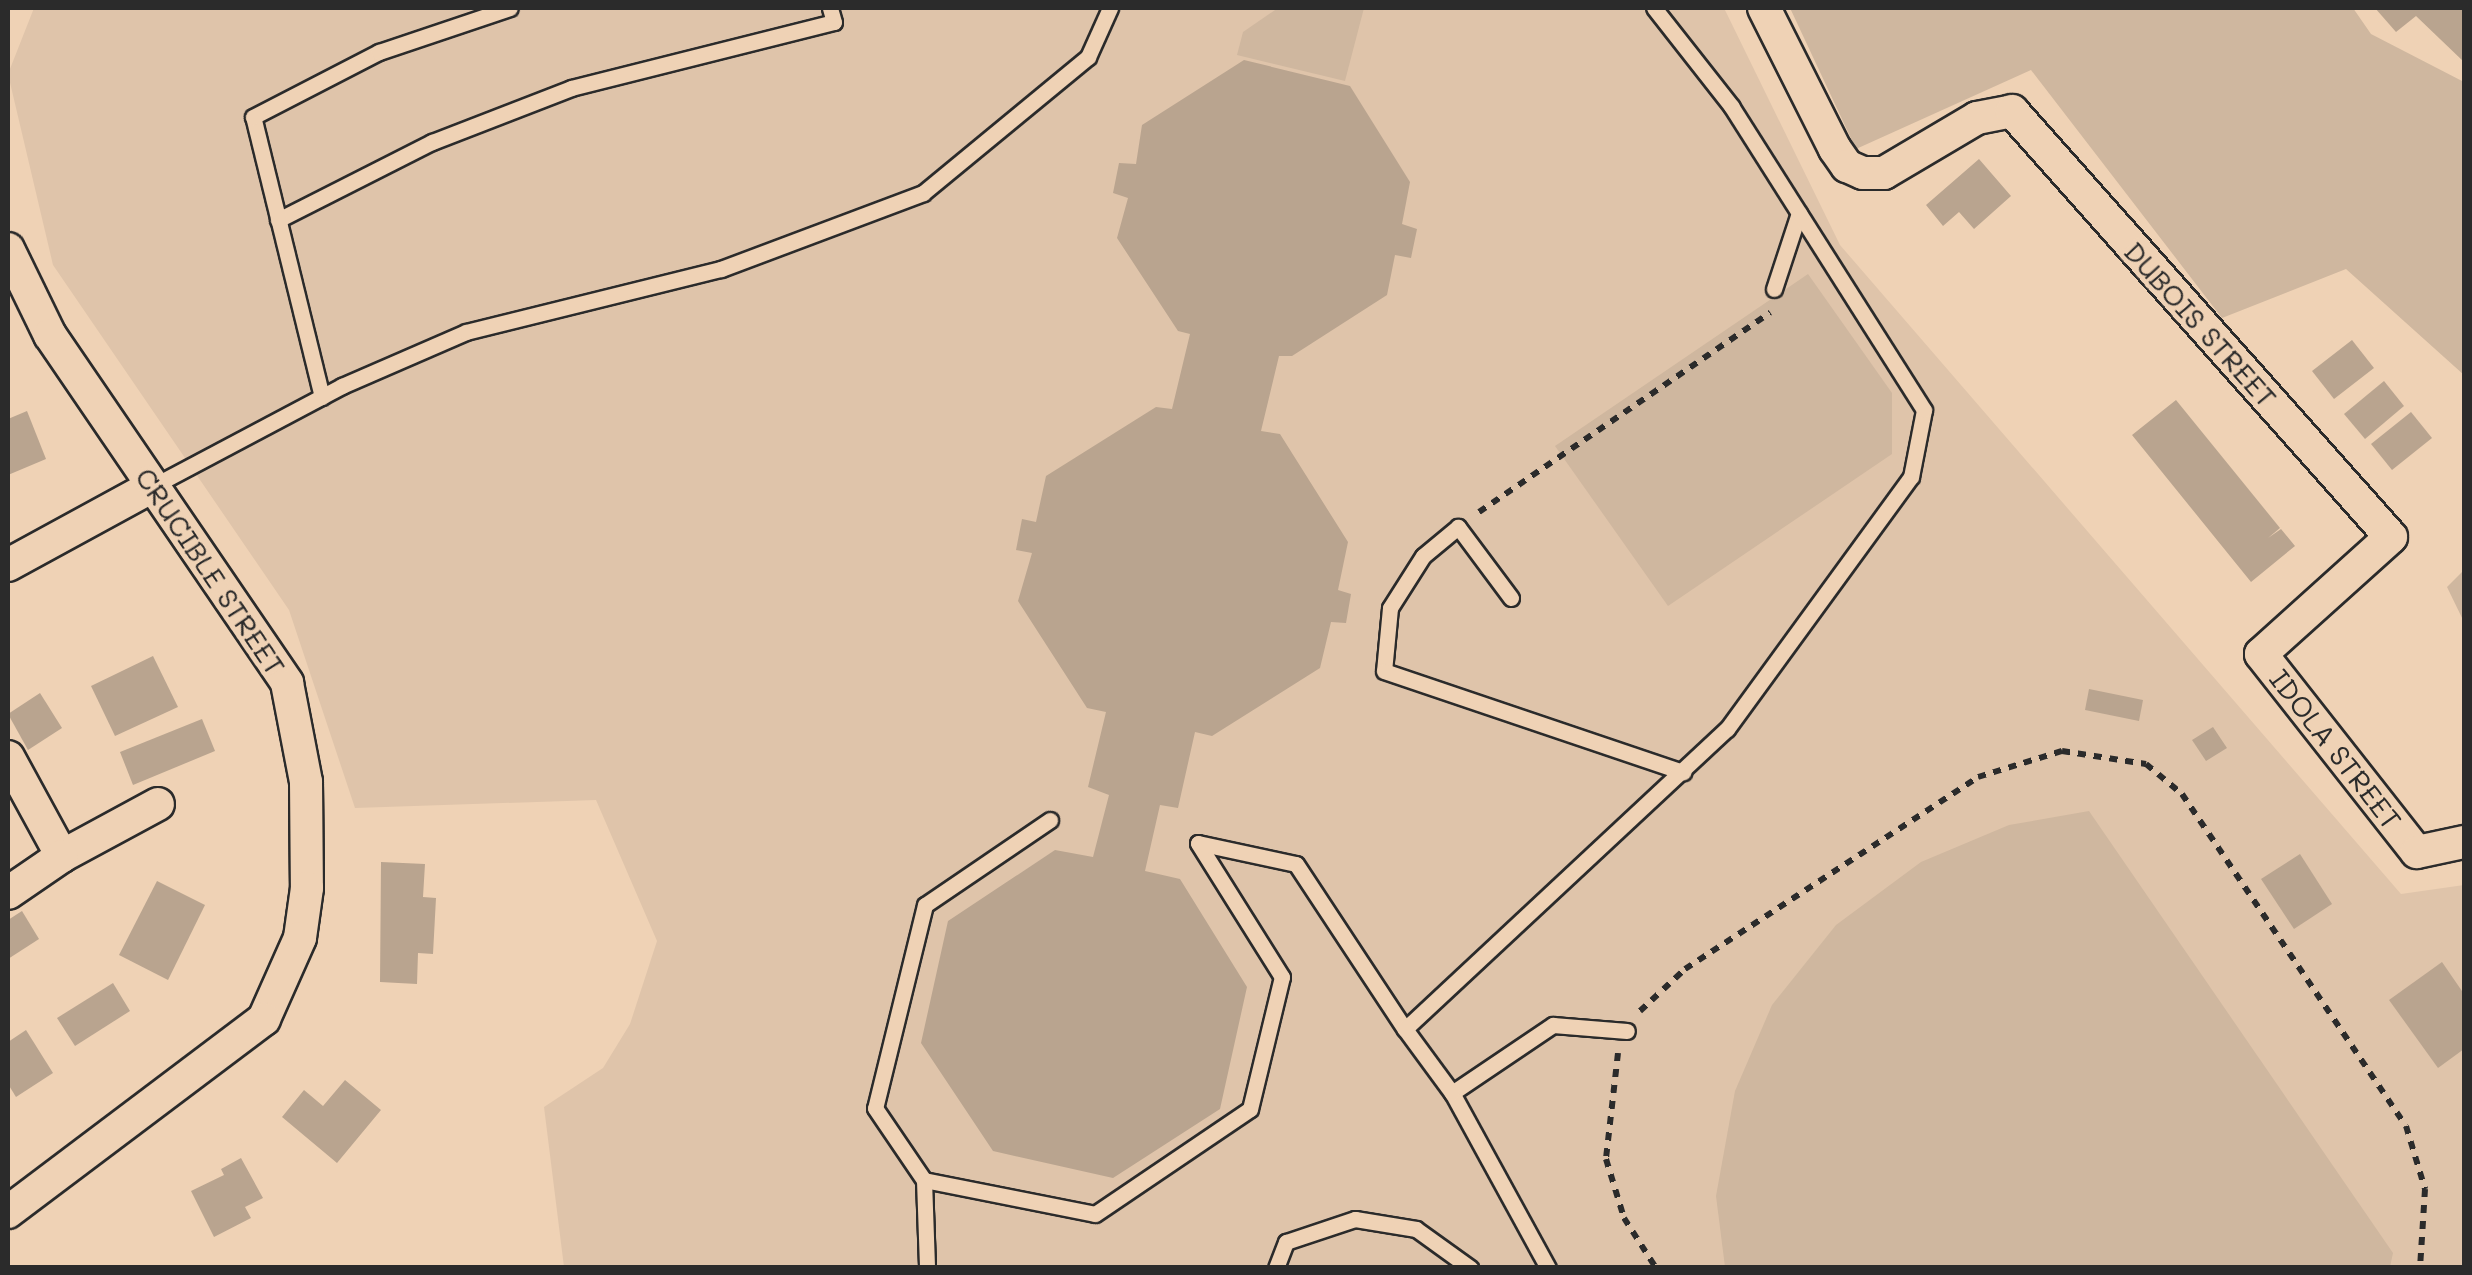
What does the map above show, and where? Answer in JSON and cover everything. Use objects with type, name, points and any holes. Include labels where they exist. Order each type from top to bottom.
[{"type":"street","name":"DUBOIS STREET","points":[[1764,8],[1835,149],[1846,166],[1863,173],[1884,173],[1978,118],[2012,110],[2390,537],[2261,654]]},
{"type":"street","name":"CRUCIBLE STREET","points":[[8,249],[50,335],[287,683],[306,782],[300,938],[264,1019],[8,1212]]},
{"type":"street","points":[[8,565],[153,486]]},
{"type":"street","name":"IDOLA STREET","points":[[2261,654],[2417,852],[2464,842]]},
{"type":"street","points":[[8,757],[62,856]]},
{"type":"street","points":[[8,893],[62,856],[158,804]]},
{"type":"lane","points":[[322,397],[253,117],[380,52],[510,8]]},
{"type":"lane","points":[[278,220],[432,142],[570,88],[834,22],[830,8]]},
{"type":"lane","points":[[153,486],[322,397],[466,332],[720,268],[924,193],[1088,57],[1110,8]]},
{"type":"lane","points":[[1405,1029],[1726,729],[1912,477],[1924,410],[1732,107],[1654,8]]},
{"type":"lane","points":[[1774,290],[1799,213]]},
{"type":"lane","points":[[1511,598],[1458,527],[1423,556],[1390,608],[1384,670],[1683,772]]},
{"type":"lane","points":[[927,1268],[924,1180],[874,1108],[925,905],[1050,820]]},
{"type":"lane","points":[[924,1180],[1094,1214],[1250,1109],[1282,978],[1198,843],[1296,864],[1452,1094],[1548,1268]]},
{"type":"lane","points":[[1452,1094],[1553,1024],[1627,1031]]},
{"type":"lane","points":[[1276,1268],[1286,1242],[1355,1219],[1416,1229],[1470,1268]]},
{"type":"path","points":[[1458,527],[1773,311]]},
{"type":"path","points":[[1656,1268],[1624,1218],[1606,1159],[1608,1098],[1627,1031],[1685,969],[1978,777],[2062,751],[2146,764],[2182,794],[2406,1126],[2425,1189],[2420,1268]]},
{"type":"shaded area","points":[[34,8],[1724,8],[1840,245],[2401,894],[2464,885],[2464,1267],[564,1267],[544,1107],[603,1068],[630,1024],[657,941],[596,800],[355,808],[289,610],[53,265],[8,74]]},
{"type":"shaded area","points":[[1278,8],[1364,8],[1345,81],[1237,55],[1243,32]]},
{"type":"shaded area","points":[[1790,8],[2353,8],[2371,34],[2464,82],[2464,375],[2346,269],[2222,318],[2031,70],[1856,149]]},
{"type":"shaded area","points":[[1808,274],[1892,393],[1892,454],[1668,606],[1555,446]]},
{"type":"shaded area","points":[[2464,570],[2464,622],[2447,587]]},
{"type":"shaded area","points":[[2089,811],[2393,1253],[2390,1267],[1725,1267],[1716,1196],[1735,1091],[1772,1005],[1836,925],[1921,862],[2009,825]]},
{"type":"building","points":[[2375,8],[2464,8],[2464,62],[2416,16],[2396,32]]},
{"type":"building","points":[[1244,60],[1350,86],[1410,182],[1402,224],[1417,229],[1411,258],[1395,255],[1387,295],[1292,356],[1279,356],[1261,431],[1280,434],[1348,542],[1338,590],[1351,594],[1346,623],[1331,622],[1320,668],[1212,736],[1195,732],[1178,808],[1160,805],[1145,871],[1180,879],[1247,987],[1220,1109],[1113,1178],[993,1151],[921,1043],[948,921],[1055,850],[1093,857],[1109,795],[1088,787],[1106,712],[1087,708],[1018,601],[1032,553],[1016,550],[1022,519],[1036,522],[1046,476],[1156,407],[1172,409],[1190,334],[1178,331],[1117,238],[1128,198],[1113,193],[1119,163],[1136,164],[1142,125]]},
{"type":"building","points":[[1979,159],[2011,196],[1974,229],[1959,212],[1943,226],[1926,205]]},
{"type":"building","points":[[2352,340],[2374,368],[2334,399],[2312,371]]},
{"type":"building","points":[[2384,381],[2404,406],[2365,439],[2344,414]]},
{"type":"building","points":[[2176,400],[2280,528],[2268,538],[2281,529],[2295,546],[2251,582],[2132,435]]},
{"type":"building","points":[[27,411],[46,459],[8,475],[8,419]]},
{"type":"building","points":[[2411,412],[2432,438],[2392,470],[2371,444]]},
{"type":"building","points":[[153,656],[178,707],[115,736],[91,686]]},
{"type":"building","points":[[2089,689],[2143,700],[2139,721],[2085,710]]},
{"type":"building","points":[[40,693],[62,728],[28,750],[8,714]]},
{"type":"building","points":[[202,719],[215,751],[133,785],[120,752]]},
{"type":"building","points":[[2213,727],[2227,748],[2206,761],[2192,740]]},
{"type":"building","points":[[2300,854],[2332,904],[2294,929],[2261,879]]},
{"type":"building","points":[[381,862],[425,864],[423,897],[436,898],[433,954],[418,953],[417,984],[380,982]]},
{"type":"building","points":[[157,881],[205,905],[168,980],[119,955]]},
{"type":"building","points":[[22,911],[39,939],[8,959],[8,920]]},
{"type":"building","points":[[2442,962],[2464,994],[2464,1049],[2438,1068],[2389,1000]]},
{"type":"building","points":[[113,983],[130,1011],[75,1046],[57,1018]]},
{"type":"building","points":[[26,1030],[53,1073],[16,1097],[8,1084],[8,1042]]},
{"type":"building","points":[[345,1080],[381,1110],[337,1163],[282,1117],[304,1090],[323,1106]]},
{"type":"building","points":[[241,1158],[263,1198],[245,1207],[251,1218],[214,1237],[191,1191],[224,1175],[221,1169]]}]
